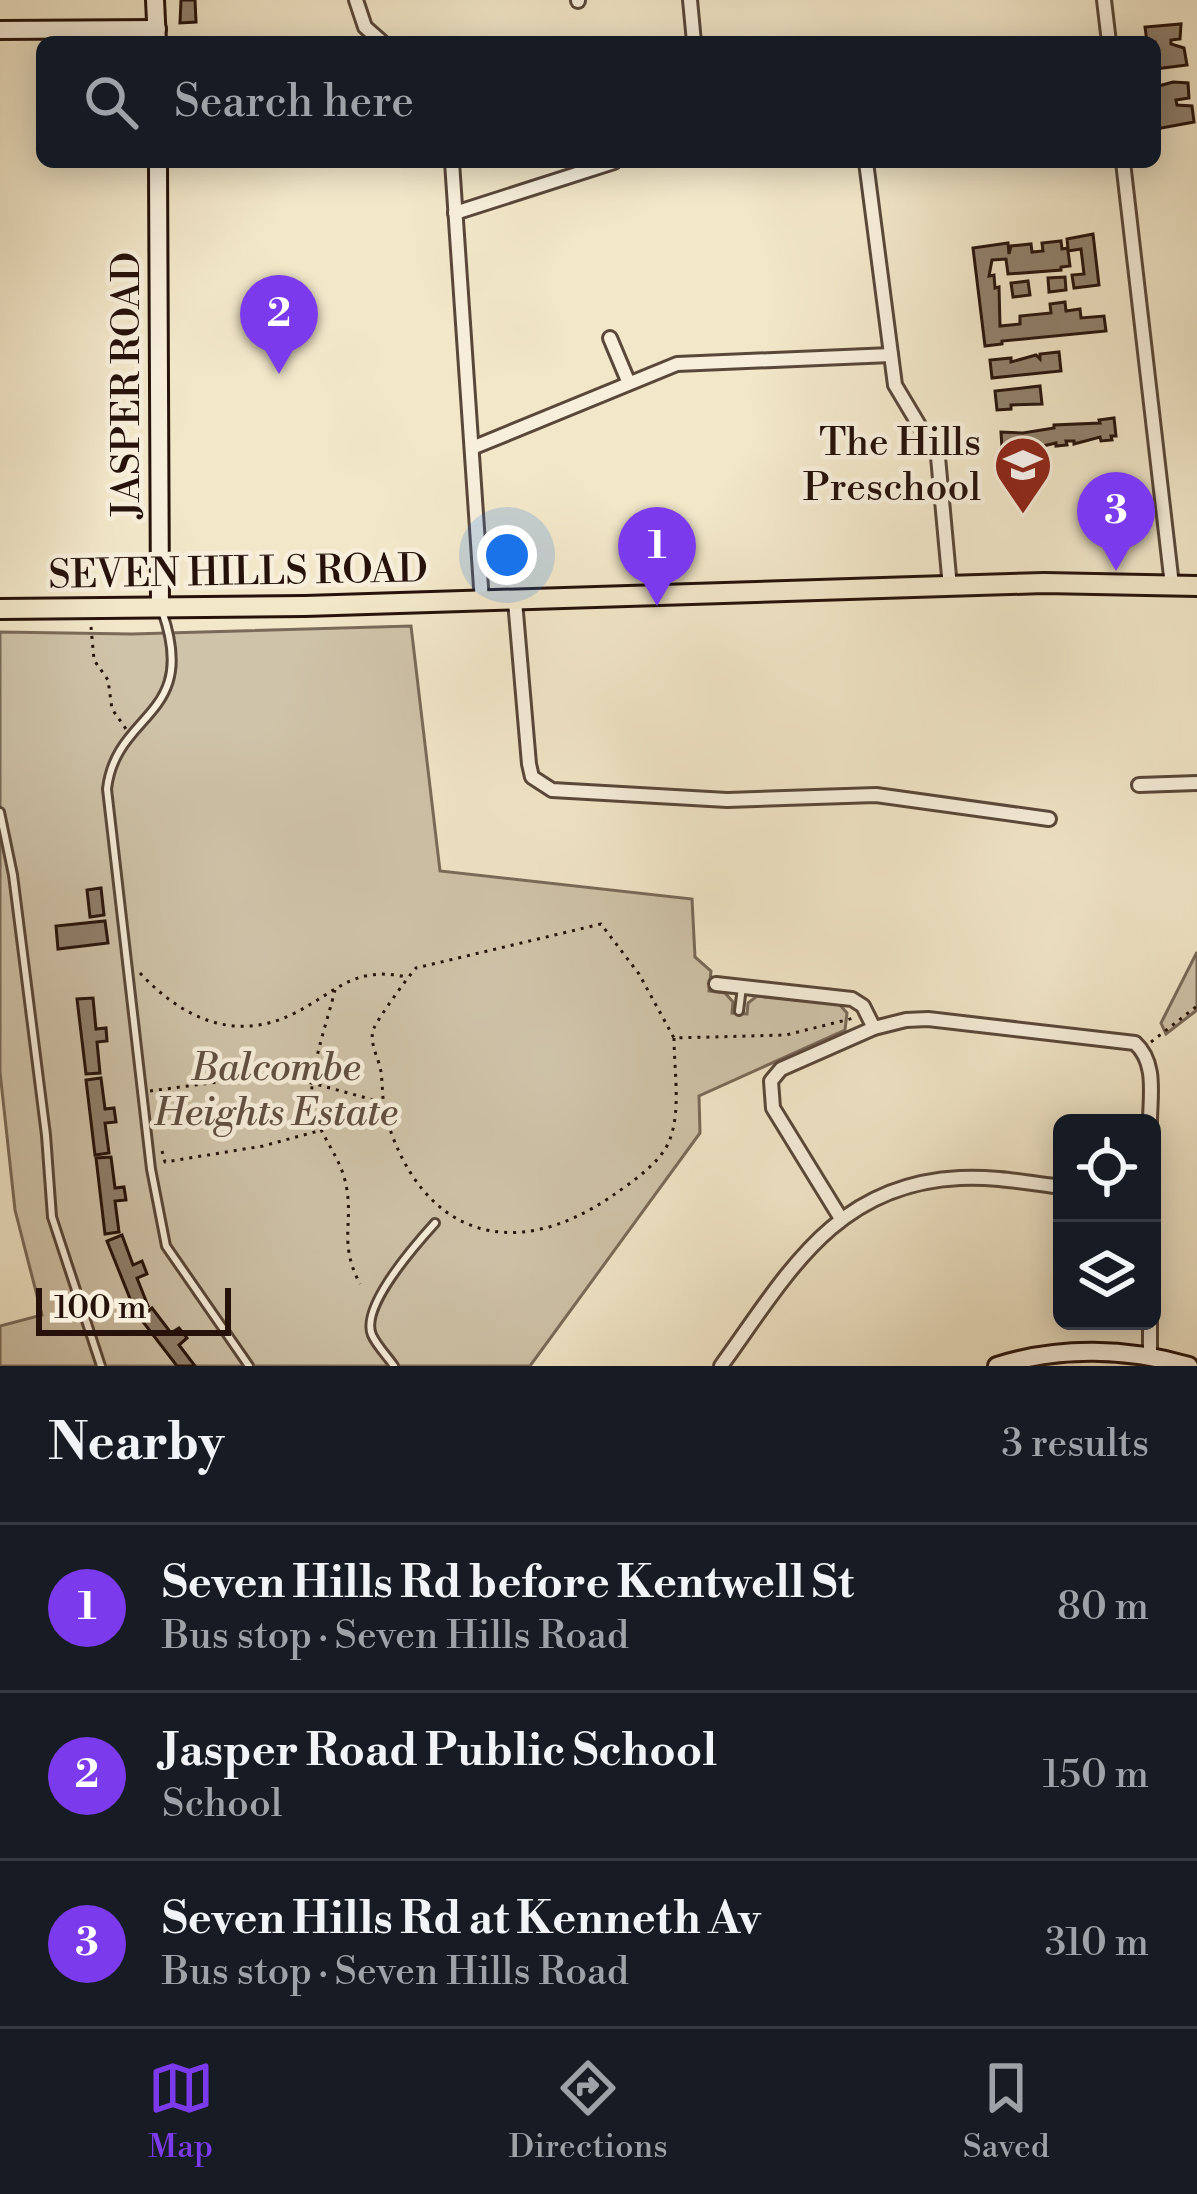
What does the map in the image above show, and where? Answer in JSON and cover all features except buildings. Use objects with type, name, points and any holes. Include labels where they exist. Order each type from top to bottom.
[{"type":"main road","name":"SEVEN HILLS ROAD","points":[[0,609],[482,602],[1045,583],[1197,586]]},
{"type":"street","points":[[0,30],[157,35],[155,0]]},
{"type":"street","points":[[356,0],[365,27],[375,36]]},
{"type":"street","points":[[690,0],[693,36]]},
{"type":"street","points":[[1104,0],[1108,36]]},
{"type":"street","name":"JASPER ROAD","points":[[158,168],[160,608]]},
{"type":"street","points":[[452,168],[482,602]]},
{"type":"street","points":[[455,213],[595,168]]},
{"type":"street","points":[[867,168],[900,398],[938,457],[950,586]]},
{"type":"street","points":[[1124,168],[1172,585]]},
{"type":"street","points":[[610,338],[628,381]]},
{"type":"street","points":[[472,448],[628,381],[685,362],[891,355]]},
{"type":"street","points":[[515,601],[529,764],[532,777],[552,790],[727,800],[876,795],[1049,819]]},
{"type":"street","points":[[1139,785],[1197,783]]},
{"type":"street","points":[[716,984],[843,997],[862,1006],[871,1021]]},
{"type":"street","points":[[840,1217],[772,1108],[771,1081],[781,1070],[871,1021],[928,1019],[1125,1040],[1142,1049],[1150,1070],[1150,1114]]},
{"type":"street","points":[[721,1366],[794,1265],[840,1217],[898,1188],[929,1181],[964,1177],[1053,1186]]},
{"type":"street","points":[[1150,1330],[1150,1357]]},
{"type":"street","points":[[998,1366],[1063,1352],[1150,1357],[1189,1366]]},
{"type":"lane","points":[[160,608],[169,634],[166,694],[116,753],[106,789],[166,1246],[249,1366]]},
{"type":"lane","points":[[0,812],[13,875],[52,1217],[101,1366]]},
{"type":"lane","points":[[739,1011],[742,987]]},
{"type":"lane","points":[[394,1366],[371,1334],[369,1319],[406,1255],[435,1223]]},
{"type":"path","points":[[91,627],[94,660],[110,685],[112,709],[130,736]]},
{"type":"path","points":[[601,924],[639,974],[674,1038],[673,1130],[664,1152],[598,1205],[542,1228],[485,1232],[441,1210],[407,1166],[383,1103],[373,1030],[416,968],[601,924]]},
{"type":"path","points":[[128,961],[173,1005],[225,1025],[280,1018],[366,975],[408,977]]},
{"type":"path","points":[[335,988],[313,1084],[313,1108],[347,1187],[345,1236],[360,1284]]},
{"type":"path","points":[[1142,1049],[1197,1006]]},
{"type":"path","points":[[674,1038],[804,1033],[871,1021]]},
{"type":"path","points":[[143,1091],[279,1074],[383,1103]]},
{"type":"path","points":[[162,1151],[165,1162],[263,1146],[322,1130]]},
{"type":"green space","name":"Balcombe Heights Estate","points":[[411,626],[440,871],[692,899],[695,957],[711,971],[709,991],[725,993],[733,1002],[732,1013],[747,1014],[748,1003],[757,996],[839,1004],[847,1013],[845,1030],[699,1096],[700,1133],[530,1366],[0,1366],[0,1326],[42,1315],[15,1210],[0,1072],[0,632],[132,634]]},
{"type":"green space","points":[[1197,952],[1197,1010],[1166,1034],[1161,1023]]},
{"type":"place","name":"Jasper Road Public School","points":[[279,374]]},
{"type":"place","name":"The Hills Preschool","points":[[1023,516]]},
{"type":"place","name":"Seven Hills Rd at Kenneth Av","points":[[1116,571]]},
{"type":"place","name":"Seven Hills Rd before Kentwell St","points":[[657,606]]}]
